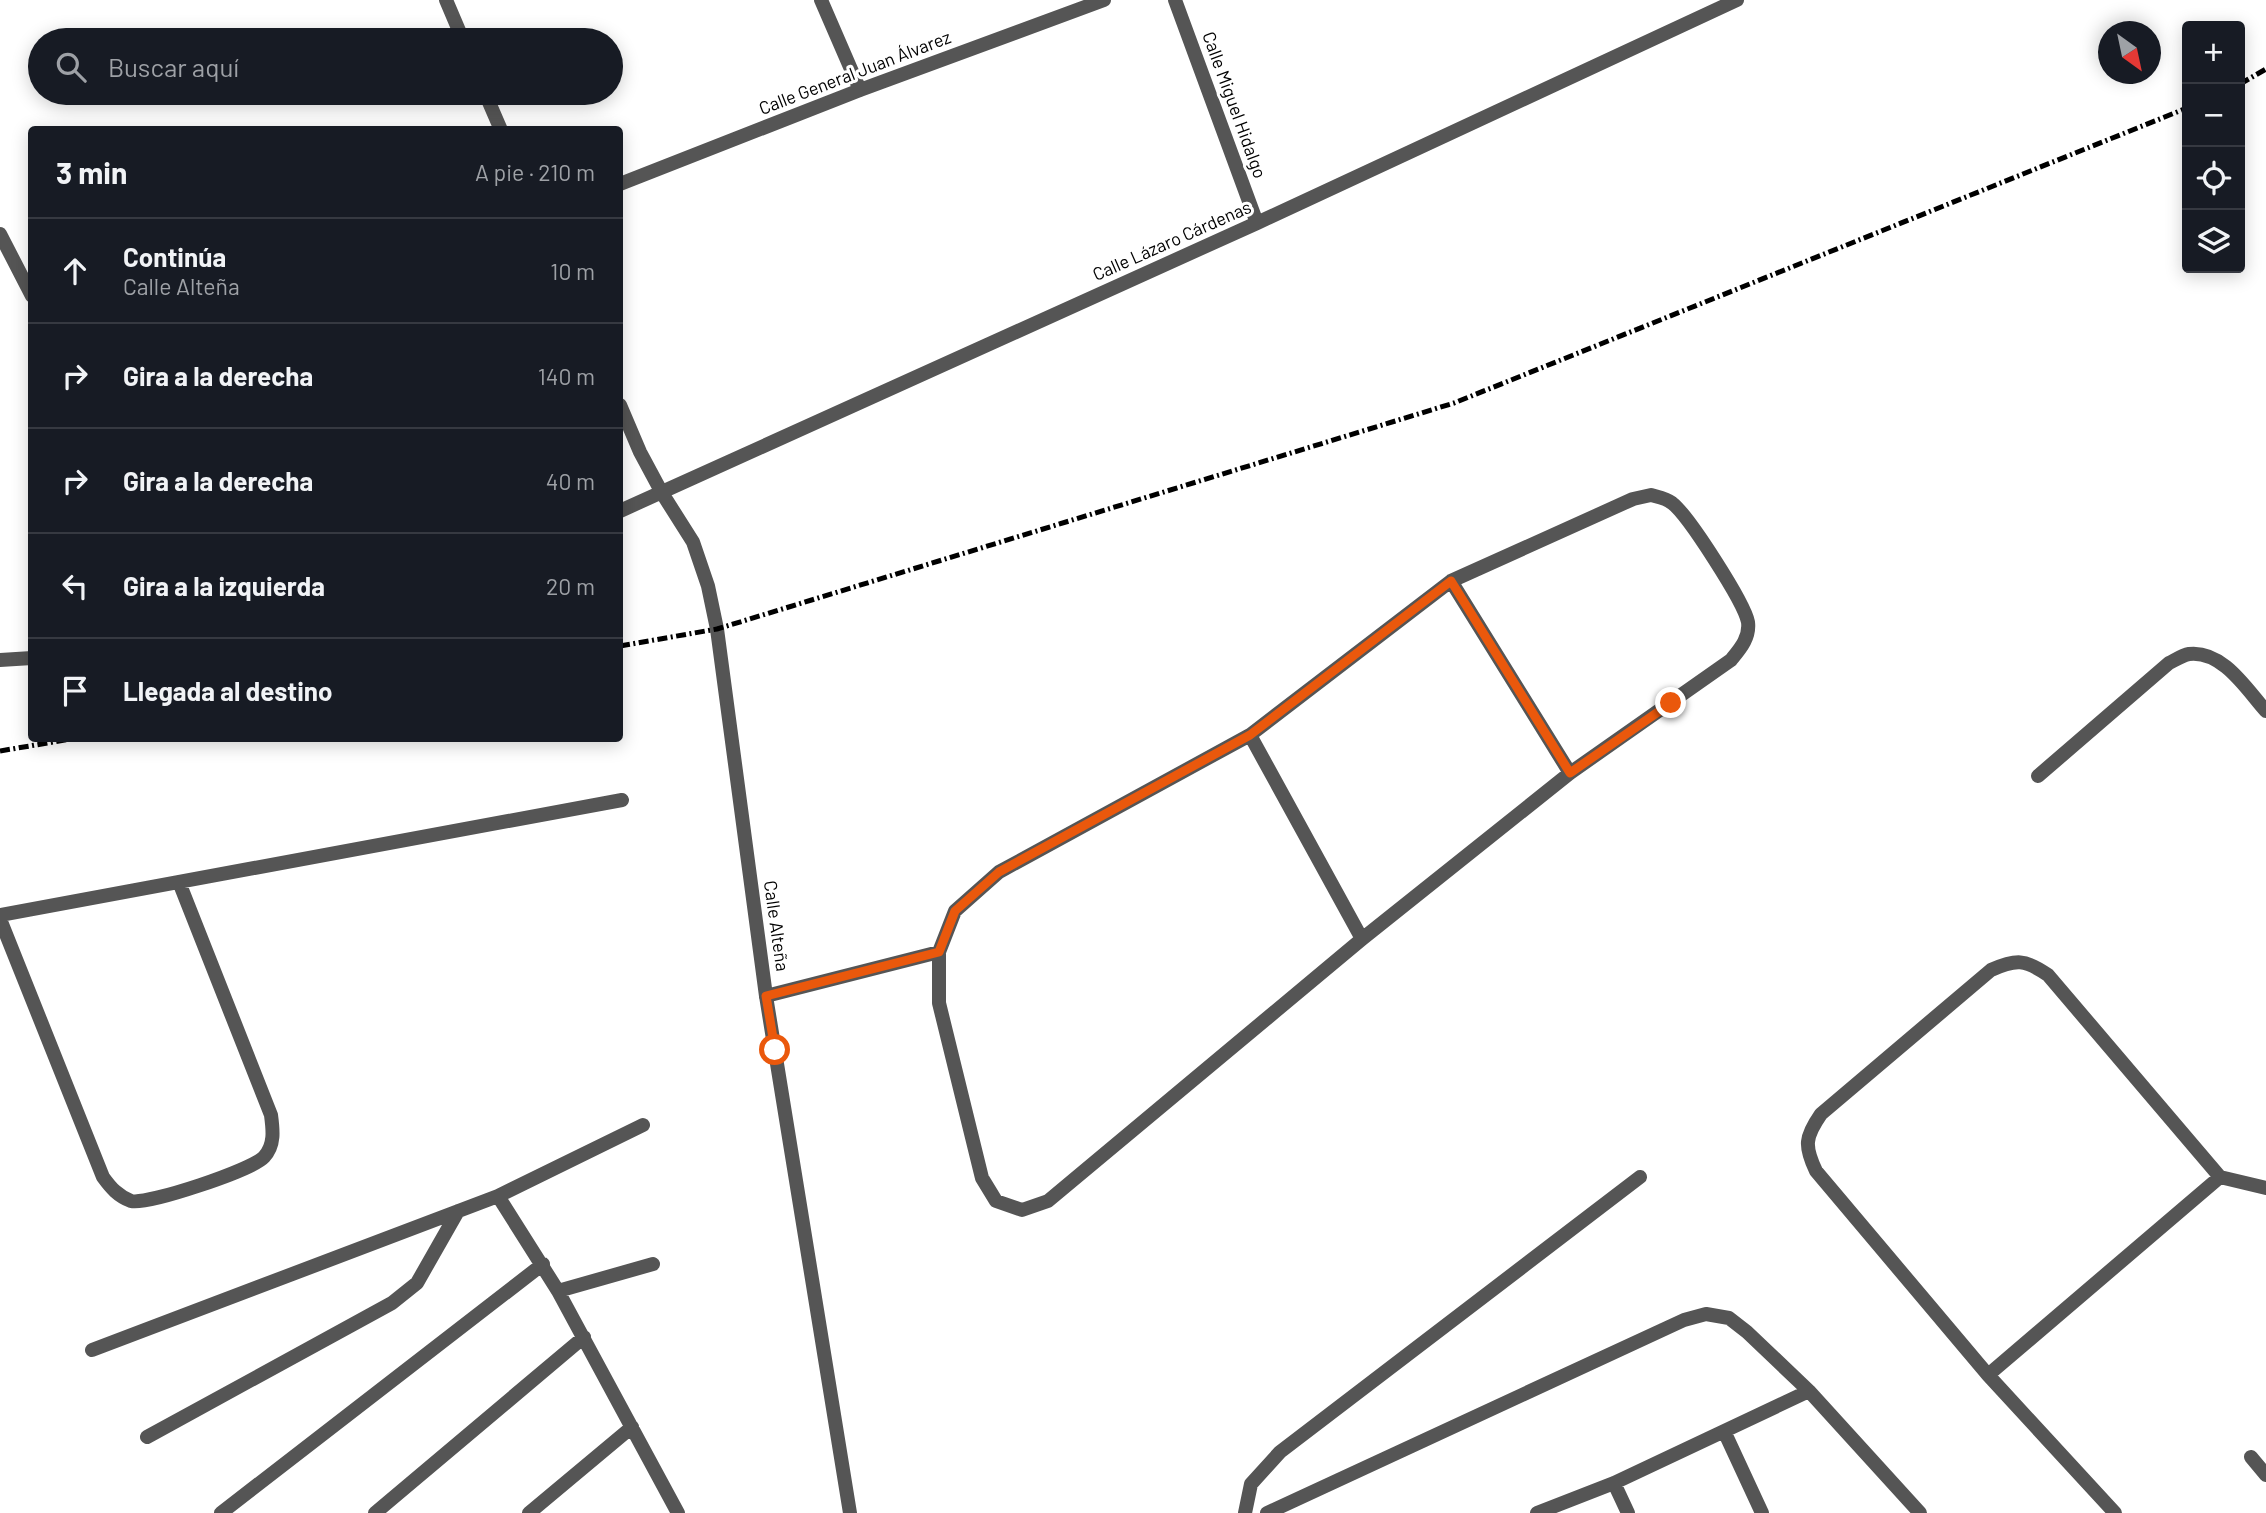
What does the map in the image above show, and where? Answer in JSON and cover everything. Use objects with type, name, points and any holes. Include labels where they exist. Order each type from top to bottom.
[{"type":"street","points":[[446,0],[458,28]]},
{"type":"street","points":[[821,0],[860,90]]},
{"type":"street","name":"Calle General Juan Álvarez","points":[[623,183],[860,90],[1104,0]]},
{"type":"street","name":"Calle Miguel Hidalgo","points":[[1175,0],[1257,223]]},
{"type":"street","name":"Calle Lázaro Cárdenas","points":[[623,510],[1257,223],[1737,0]]},
{"type":"street","points":[[490,105],[499,126]]},
{"type":"street","points":[[0,235],[28,288]]},
{"type":"street","name":"Calle Alteña","points":[[623,412],[662,493],[694,542],[718,629],[766,996],[850,1513]]},
{"type":"street","points":[[1651,495],[1669,500],[1683,514],[1742,605],[1748,625],[1744,645],[1731,660],[1570,773],[1362,939],[1048,1201],[1022,1210],[996,1201],[982,1178],[939,1003],[939,952],[955,911],[999,872],[1250,735],[1451,581],[1633,499],[1651,495]]},
{"type":"street","points":[[1451,581],[1570,773]]},
{"type":"street","points":[[2038,776],[2169,663],[2188,654],[2208,655],[2226,667],[2266,711]]},
{"type":"street","points":[[0,660],[28,658]]},
{"type":"street","points":[[1250,735],[1362,939]]},
{"type":"street","points":[[179,881],[271,1115],[273,1137],[264,1157],[246,1168],[154,1200],[134,1202],[115,1193],[103,1177],[0,917],[179,881],[622,800]]},
{"type":"street","points":[[766,996],[939,952]]},
{"type":"street","points":[[2115,1513],[1988,1375],[1816,1171],[1807,1153],[1809,1131],[1821,1114],[1991,970],[2010,962],[2031,963],[2048,975],[2220,1177],[2266,1188]]},
{"type":"street","points":[[92,1350],[498,1196],[643,1125]]},
{"type":"street","points":[[1245,1513],[1251,1484],[1280,1452],[1640,1177]]},
{"type":"street","points":[[1988,1375],[2220,1177]]},
{"type":"street","points":[[498,1196],[543,1264],[678,1513]]},
{"type":"street","points":[[147,1437],[392,1303],[417,1283],[458,1211]]},
{"type":"street","points":[[221,1513],[543,1264]]},
{"type":"street","points":[[558,1291],[653,1264]]},
{"type":"street","points":[[1267,1513],[1684,1320],[1706,1314],[1729,1318],[1747,1332],[1809,1391],[1920,1513]]},
{"type":"street","points":[[375,1513],[584,1337]]},
{"type":"street","points":[[1537,1513],[1614,1483],[1809,1391]]},
{"type":"street","points":[[529,1513],[632,1427]]},
{"type":"street","points":[[1724,1431],[1762,1513]]},
{"type":"street","points":[[2251,1457],[2266,1475]]},
{"type":"street","points":[[1614,1483],[1628,1513]]},
{"type":"railway","points":[[2245,81],[2266,69]]},
{"type":"railway","points":[[623,645],[717,629],[1454,403],[2182,110]]},
{"type":"railway","points":[[0,751],[53,742]]},
{"type":"route","points":[[775,1050],[766,996],[939,952],[955,911],[999,872],[1250,735],[1451,581],[1570,773],[1671,703]]}]
